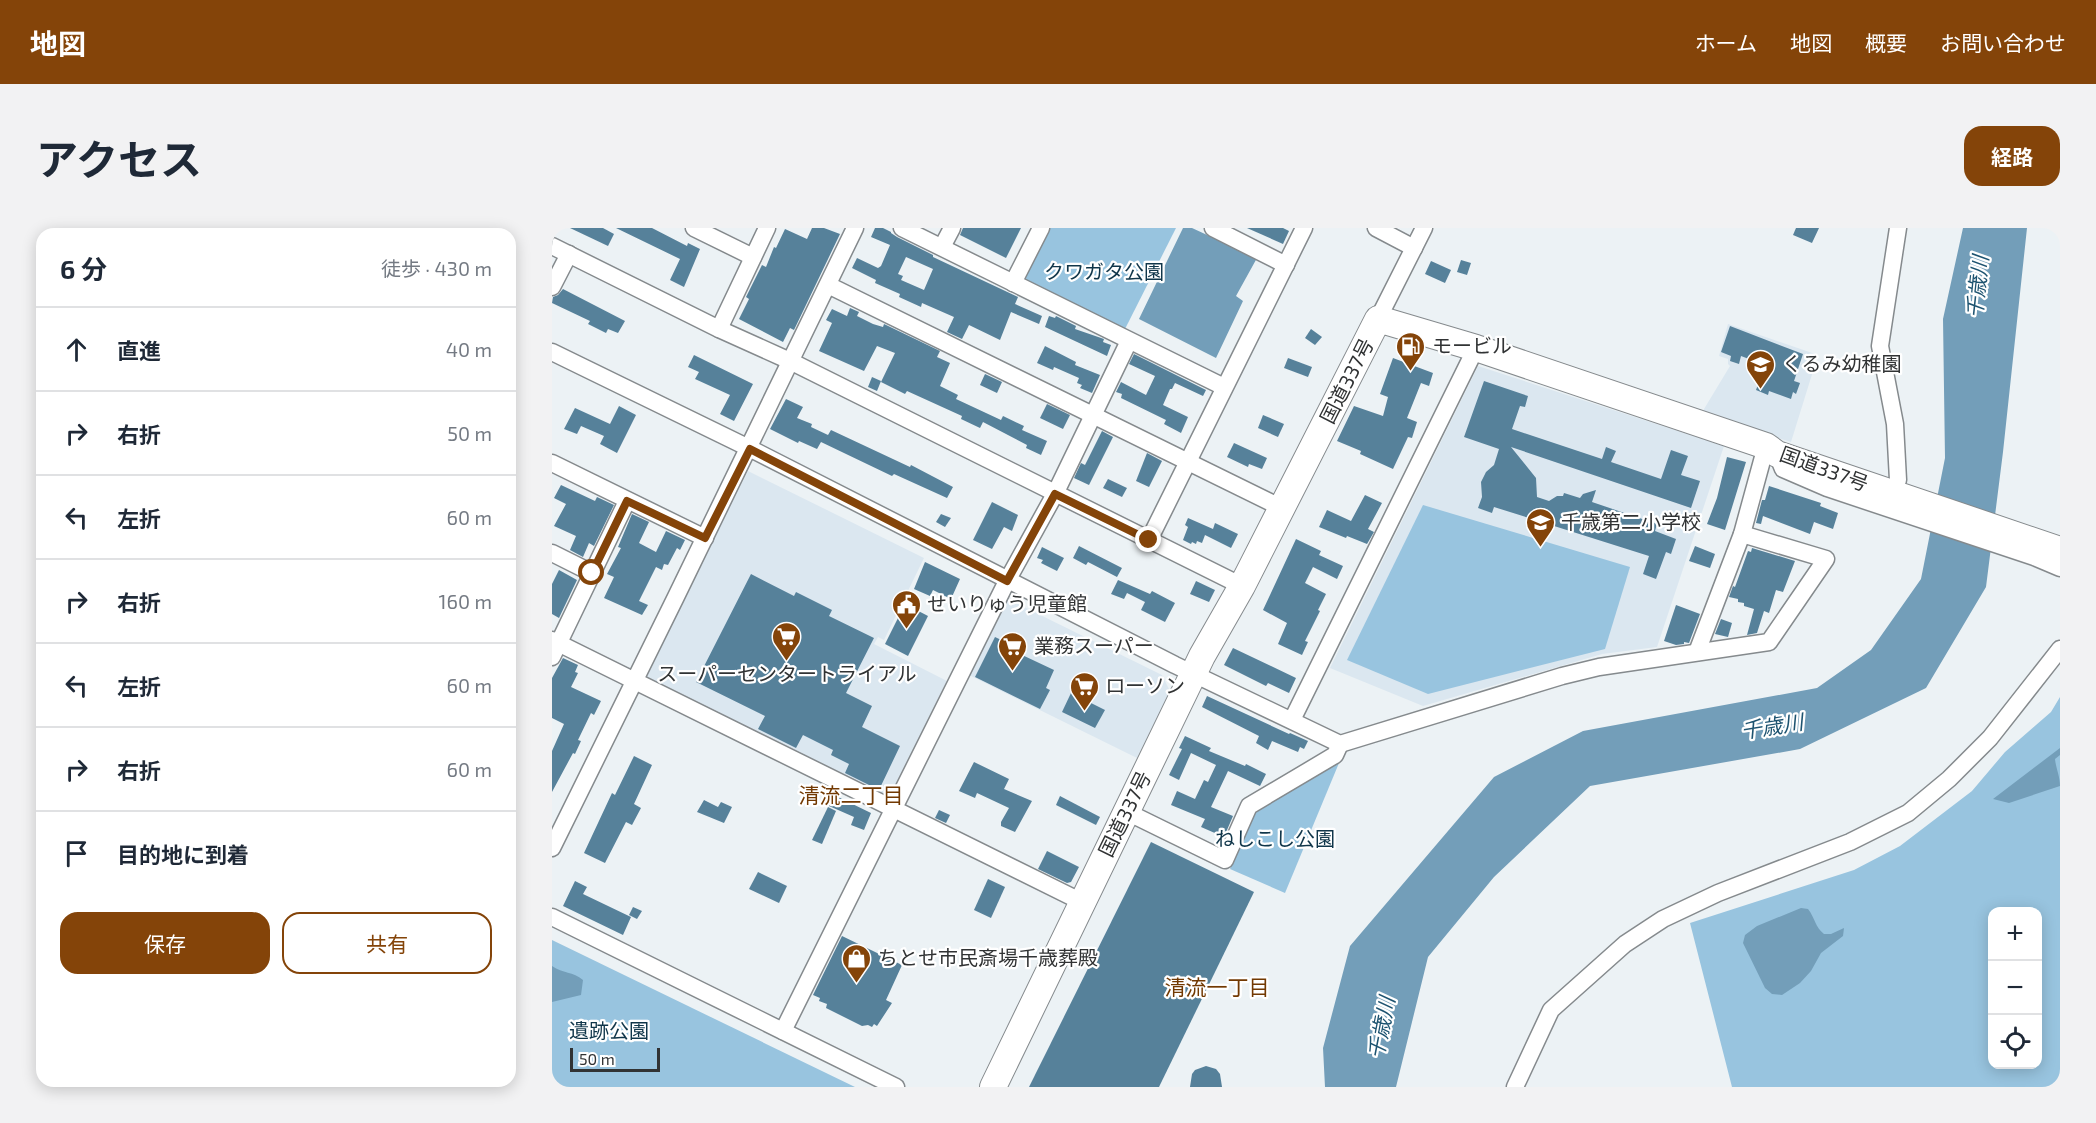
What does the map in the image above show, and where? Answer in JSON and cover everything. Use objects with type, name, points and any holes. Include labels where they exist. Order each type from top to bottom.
[{"type":"highway","name":"国道337号","points":[[993,1087],[1194,673],[1242,586],[1378,319],[1476,348],[1772,450],[2046,550]]},
{"type":"street","points":[[694,228],[753,257]]},
{"type":"street","points":[[719,329],[767,228]]},
{"type":"street","points":[[552,848],[750,449],[855,228]]},
{"type":"street","points":[[902,228],[1224,387]]},
{"type":"street","points":[[942,247],[952,228]]},
{"type":"street","points":[[1013,283],[1041,228]]},
{"type":"street","points":[[1213,228],[1286,265]]},
{"type":"street","points":[[1149,540],[1304,228]]},
{"type":"street","points":[[1376,228],[1414,248]]},
{"type":"street","points":[[1378,319],[1424,228]]},
{"type":"street","points":[[1882,490],[1896,424],[1880,346],[1898,228]]},
{"type":"street","points":[[552,246],[719,329],[790,361],[1242,586]]},
{"type":"street","points":[[552,286],[568,254]]},
{"type":"street","points":[[828,285],[1282,508]]},
{"type":"street","points":[[783,1031],[1007,581],[1055,494],[1129,341]]},
{"type":"street","points":[[1292,720],[1476,348]]},
{"type":"street","points":[[552,352],[750,449],[1007,581],[1340,744],[1581,671],[1769,642],[1826,560],[1742,534]]},
{"type":"street","points":[[1697,652],[1772,450]]},
{"type":"street","points":[[552,464],[705,538]]},
{"type":"street","points":[[627,501],[554,647],[635,680],[1082,902]]},
{"type":"street","points":[[2046,550],[2060,568]]},
{"type":"street","points":[[552,553],[592,573]]},
{"type":"street","points":[[1515,1087],[1551,1010],[1625,944],[1663,919],[1718,893],[1850,842],[1908,813],[1949,779],[1990,738],[2060,649]]},
{"type":"street","points":[[1127,812],[1225,860],[1249,806],[1335,755],[1340,744]]},
{"type":"street","points":[[552,917],[896,1087]]},
{"type":"shaded area","name":"くるみ幼稚園","points":[[1728,324],[1818,355],[1791,442],[1701,414],[1730,366],[1728,359],[1719,356]]},
{"type":"shaded area","name":"千歳第二小学校","points":[[1478,366],[1724,446],[1657,647],[1602,654],[1423,706],[1330,668]]},
{"type":"shaded area","points":[[748,471],[924,558],[884,640],[878,637],[874,644],[947,681],[892,794],[888,797],[883,797],[644,678]]},
{"type":"shaded area","points":[[1008,599],[1162,675],[1169,689],[1167,699],[1137,758],[969,675]]},
{"type":"green space","name":"クワガタ公園","points":[[1048,228],[1176,228],[1124,331],[1022,280]]},
{"type":"green space","points":[[1423,505],[1630,567],[1605,649],[1428,694],[1347,660]]},
{"type":"green space","points":[[2060,697],[2060,1087],[1732,1087],[1690,923],[1854,870],[1900,846],[1972,791],[2005,752],[2051,712]]},
{"type":"green space","name":"ねしこし公園","points":[[1339,763],[1285,893],[1230,869],[1255,809]]},
{"type":"green space","name":"遺跡公園","points":[[552,940],[855,1087],[552,1087]]},
{"type":"water","points":[[1183,228],[1192,228],[1257,258],[1236,296],[1243,301],[1216,358],[1139,319]]},
{"type":"water","name":"千歳川","points":[[1963,228],[2027,228],[1986,587],[1926,688],[1800,749],[1590,786],[1494,877],[1428,957],[1396,1087],[1325,1087],[1323,1048],[1350,946],[1494,777],[1583,731],[1817,688],[1871,650],[1921,579],[1945,458],[1943,319]]},
{"type":"water","points":[[2060,748],[2060,755],[2055,759],[2060,786],[2009,803],[1993,799]]},
{"type":"water","points":[[1801,908],[1808,909],[1824,934],[1831,934],[1844,928],[1843,936],[1821,953],[1811,971],[1800,983],[1782,995],[1772,994],[1765,988],[1743,943],[1745,935],[1757,926]]},
{"type":"water","points":[[552,966],[583,980],[581,995],[552,1002]]},
{"type":"building","points":[[570,228],[603,228],[614,234],[608,246]]},
{"type":"building","points":[[616,228],[652,228],[687,246],[688,243],[700,249],[684,287],[670,280],[680,259]]},
{"type":"building","points":[[812,228],[824,228],[840,234],[794,330],[790,328],[783,342],[739,319],[749,299],[746,297],[762,265],[766,267],[785,229],[807,239]]},
{"type":"building","points":[[875,228],[883,228],[933,257],[1018,297],[1015,304],[1042,316],[1039,324],[1011,312],[1000,340],[969,325],[962,339],[947,332],[954,317],[922,303],[921,307],[899,297],[900,294],[875,283],[876,280],[852,268],[857,258],[878,268],[881,266],[890,245],[871,237]],"holes":[[[906,257],[933,269],[924,290],[901,280],[903,276],[898,274]]]},
{"type":"building","points":[[963,228],[1021,228],[1006,258],[960,235]]},
{"type":"building","points":[[1247,228],[1283,228],[1289,231],[1283,244]]},
{"type":"building","points":[[1796,228],[1819,228],[1812,243],[1793,235]]},
{"type":"building","points":[[1461,260],[1471,263],[1467,275],[1457,272]]},
{"type":"building","points":[[1431,261],[1451,270],[1445,283],[1425,274]]},
{"type":"building","points":[[563,289],[625,321],[618,333],[608,329],[606,333],[588,324],[590,321],[552,303],[553,297]]},
{"type":"building","points":[[850,308],[859,312],[857,316],[873,324],[883,327],[884,324],[940,351],[937,357],[950,363],[940,386],[958,395],[956,399],[1001,420],[1003,416],[1024,426],[1022,430],[1047,441],[1041,455],[983,422],[980,428],[961,419],[962,416],[881,382],[895,353],[877,346],[864,371],[819,351],[832,323],[826,320],[832,309],[847,316]]},
{"type":"building","points":[[1049,316],[1055,318],[1056,316],[1076,326],[1075,329],[1104,339],[1103,342],[1111,345],[1107,356],[1045,327]]},
{"type":"building","points":[[1730,326],[1803,354],[1794,381],[1800,383],[1796,394],[1793,392],[1791,399],[1769,391],[1768,395],[1756,390],[1765,365],[1741,356],[1739,364],[1730,361],[1731,356],[1721,352]]},
{"type":"building","points":[[1311,329],[1322,337],[1315,345],[1305,338]]},
{"type":"building","points":[[1045,346],[1076,362],[1075,365],[1100,375],[1092,393],[1080,388],[1082,385],[1077,383],[1079,378],[1054,367],[1053,370],[1037,363]]},
{"type":"building","points":[[1134,354],[1206,390],[1203,396],[1175,383],[1170,389],[1163,405],[1188,417],[1181,433],[1164,424],[1166,420],[1121,398],[1122,394],[1116,392],[1121,382],[1146,395],[1155,376],[1129,364]]},
{"type":"building","points":[[694,355],[753,384],[734,421],[720,414],[730,395],[695,379],[699,372],[688,367]]},
{"type":"building","points":[[1288,358],[1312,367],[1308,377],[1284,368]]},
{"type":"building","points":[[1393,358],[1433,373],[1429,386],[1421,383],[1407,418],[1417,422],[1412,438],[1408,437],[1393,469],[1337,441],[1354,406],[1383,416],[1388,397],[1380,394]]},
{"type":"building","points":[[985,374],[1002,382],[997,393],[980,385]]},
{"type":"building","points":[[872,377],[881,381],[877,391],[868,387]]},
{"type":"building","points":[[1484,381],[1528,396],[1525,407],[1520,406],[1512,429],[1602,459],[1606,447],[1616,451],[1611,462],[1661,479],[1671,450],[1688,456],[1681,475],[1700,481],[1691,508],[1511,447],[1536,478],[1537,497],[1549,501],[1557,496],[1563,496],[1564,493],[1580,498],[1583,494],[1596,490],[1592,502],[1657,524],[1655,531],[1676,539],[1671,554],[1666,552],[1656,579],[1643,574],[1649,556],[1494,507],[1492,513],[1478,508],[1482,497],[1481,482],[1486,472],[1494,465],[1499,449],[1464,437]]},
{"type":"building","points":[[786,399],[803,407],[797,418],[812,424],[811,427],[828,435],[831,430],[910,467],[911,465],[953,487],[947,498],[894,474],[892,476],[821,442],[817,449],[799,441],[798,443],[770,429]]},
{"type":"building","points":[[1047,404],[1070,415],[1063,429],[1040,418]]},
{"type":"building","points":[[619,406],[636,415],[617,453],[600,444],[604,436],[581,426],[577,434],[564,429],[575,408],[610,424]]},
{"type":"building","points":[[1263,415],[1284,424],[1278,437],[1258,428]]},
{"type":"building","points":[[1102,431],[1113,437],[1089,485],[1074,478],[1081,463],[1085,465]]},
{"type":"building","points":[[1234,443],[1267,458],[1262,469],[1249,464],[1248,467],[1227,457]]},
{"type":"building","points":[[1147,453],[1162,461],[1149,487],[1136,481]]},
{"type":"building","points":[[1727,457],[1746,462],[1725,530],[1707,524],[1717,498]]},
{"type":"building","points":[[1108,479],[1127,488],[1122,497],[1103,488]]},
{"type":"building","points":[[561,485],[595,501],[597,497],[614,505],[594,546],[589,543],[583,557],[570,550],[576,536],[554,526],[566,504],[554,498]]},
{"type":"building","points":[[1769,486],[1821,503],[1820,506],[1838,513],[1833,529],[1814,522],[1810,534],[1763,516],[1761,524],[1756,523],[1762,500],[1765,500]]},
{"type":"building","points":[[1365,495],[1382,503],[1368,529],[1374,532],[1367,544],[1319,527],[1327,510],[1351,521]]},
{"type":"building","points":[[992,502],[1018,515],[1012,531],[1004,527],[992,549],[973,540]]},
{"type":"building","points":[[632,514],[649,522],[639,543],[656,552],[666,531],[685,540],[680,550],[677,548],[668,565],[664,564],[662,570],[656,567],[639,601],[648,605],[642,615],[604,598],[614,577],[607,574],[621,548],[618,547]]},
{"type":"building","points":[[941,514],[951,518],[945,527],[936,522]]},
{"type":"building","points":[[1188,518],[1213,529],[1215,523],[1238,534],[1231,548],[1205,535],[1202,543],[1197,541],[1196,544],[1192,542],[1191,544],[1183,540],[1188,527],[1185,525]]},
{"type":"building","points":[[1296,539],[1321,551],[1319,555],[1343,566],[1337,579],[1313,567],[1305,583],[1326,594],[1305,641],[1308,642],[1302,655],[1278,644],[1287,623],[1263,610]]},
{"type":"building","points":[[1079,546],[1122,568],[1117,577],[1088,562],[1086,565],[1073,558]]},
{"type":"building","points":[[1695,546],[1715,554],[1710,568],[1689,561]]},
{"type":"building","points":[[1042,547],[1064,558],[1057,571],[1041,563],[1043,560],[1037,558]]},
{"type":"building","points":[[1752,548],[1795,561],[1783,592],[1776,590],[1769,613],[1764,611],[1757,633],[1747,635],[1754,609],[1744,606],[1744,603],[1738,602],[1738,599],[1729,597],[1748,551],[1751,552]]},
{"type":"building","points":[[925,562],[960,579],[951,599],[933,590],[930,596],[914,589]]},
{"type":"building","points":[[559,570],[577,580],[559,618],[552,614],[552,584]]},
{"type":"building","points":[[751,574],[794,596],[796,592],[832,610],[829,616],[874,638],[846,693],[872,706],[862,727],[900,746],[879,790],[845,773],[849,764],[831,755],[833,750],[803,735],[796,748],[758,729],[765,716],[696,682]]},
{"type":"building","points":[[1118,580],[1150,594],[1152,591],[1175,603],[1165,622],[1141,610],[1145,602],[1127,593],[1124,599],[1111,594]]},
{"type":"building","points":[[1196,581],[1215,590],[1209,602],[1190,594]]},
{"type":"building","name":"せいりゅう児童館","points":[[905,604],[928,616],[908,656],[885,644]]},
{"type":"building","points":[[1676,605],[1700,614],[1689,643],[1676,645],[1664,641]]},
{"type":"building","points":[[1721,619],[1732,623],[1728,637],[1715,634]]},
{"type":"building","points":[[995,637],[1022,650],[1020,654],[1054,670],[1046,688],[1050,690],[1040,709],[975,677]]},
{"type":"building","points":[[1233,648],[1296,678],[1289,693],[1268,683],[1266,686],[1224,665]]},
{"type":"building","points":[[563,658],[578,665],[575,672],[578,673],[571,687],[601,701],[594,715],[591,713],[578,740],[581,741],[575,754],[573,753],[552,792],[552,751],[564,724],[552,718],[552,678]]},
{"type":"building","points":[[1071,693],[1105,710],[1095,728],[1062,712]]},
{"type":"building","points":[[1207,696],[1308,741],[1304,749],[1300,747],[1298,752],[1272,741],[1268,750],[1256,743],[1259,736],[1202,707]]},
{"type":"building","points":[[1185,736],[1211,748],[1209,751],[1266,774],[1260,786],[1228,771],[1211,807],[1233,816],[1224,837],[1201,827],[1205,819],[1171,805],[1177,791],[1195,799],[1204,780],[1208,782],[1216,765],[1191,753],[1179,780],[1169,775],[1182,749],[1179,748]]},
{"type":"building","points":[[634,756],[652,765],[634,804],[641,808],[632,825],[626,822],[605,863],[584,853],[612,793],[615,795]]},
{"type":"building","points":[[974,762],[1009,779],[1004,789],[1032,801],[1015,832],[1001,826],[1009,808],[977,793],[975,798],[959,791]]},
{"type":"building","points":[[834,795],[871,813],[864,830],[851,825],[854,817],[829,806]]},
{"type":"building","points":[[1060,796],[1100,817],[1096,825],[1056,805]]},
{"type":"building","points":[[704,800],[718,807],[721,802],[732,807],[724,823],[697,812]]},
{"type":"building","points":[[828,807],[836,811],[822,844],[812,840]]},
{"type":"building","points":[[939,810],[950,815],[946,823],[935,818]]},
{"type":"building","points":[[1151,842],[1254,892],[1159,1087],[1029,1087]]},
{"type":"building","points":[[1047,851],[1079,867],[1071,882],[1067,883],[1038,869]]},
{"type":"building","points":[[758,872],[787,886],[779,903],[749,889]]},
{"type":"building","points":[[988,879],[1005,887],[991,918],[974,910]]},
{"type":"building","points":[[575,881],[587,887],[583,894],[631,917],[623,935],[563,906]]},
{"type":"building","points":[[633,907],[642,911],[637,919],[629,915]]},
{"type":"building","points":[[842,936],[902,965],[886,1000],[892,1003],[877,1026],[874,1024],[872,1027],[862,1026],[826,1008],[827,1004],[819,1001],[820,998],[813,995]]},
{"type":"building","points":[[1206,1066],[1216,1069],[1220,1074],[1222,1087],[1190,1087],[1195,1070]]},
{"type":"place","name":"モービル","points":[[1411,372]]},
{"type":"place","name":"くるみ幼稚園","points":[[1761,390]]},
{"type":"place","name":"千歳第二小学校","points":[[1540,548]]},
{"type":"place","name":"せいりゅう児童館","points":[[906,630]]},
{"type":"place","name":"スーパーセンタートライアル","points":[[787,662]]},
{"type":"place","name":"業務スーパー","points":[[1013,672]]},
{"type":"place","name":"ローソン","points":[[1084,712]]},
{"type":"place","name":"ちとせ市民斎場千歳葬殿","points":[[857,984]]},
{"type":"district","name":"清流二丁目","points":[[851,796]]},
{"type":"district","name":"清流一丁目","points":[[1217,988]]},
{"type":"route","points":[[592,573],[627,501],[705,538],[750,449],[1007,581],[1055,494],[1149,540]]}]
